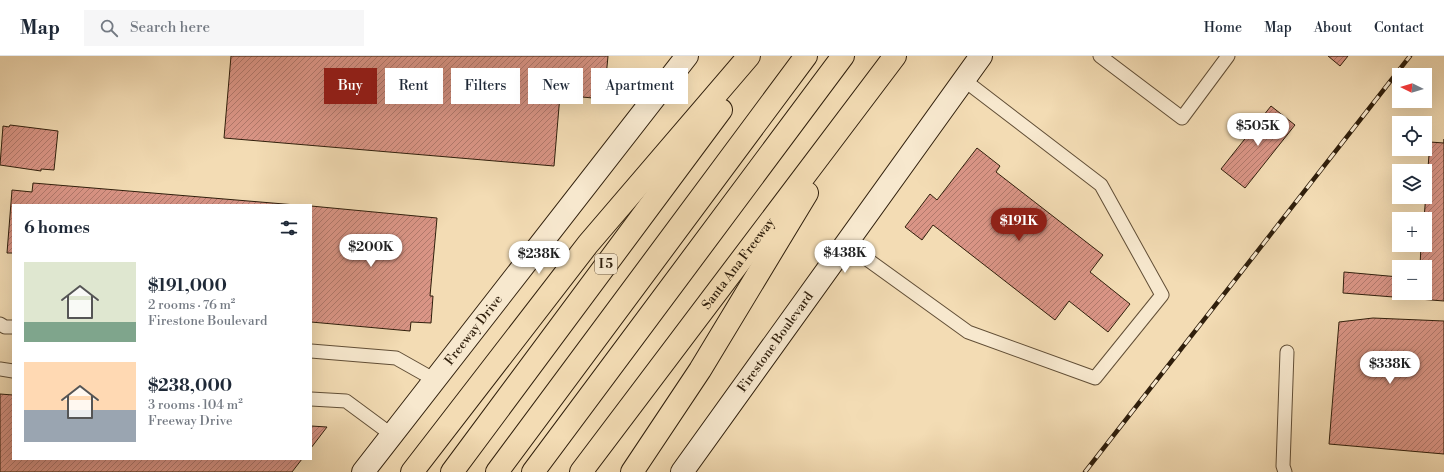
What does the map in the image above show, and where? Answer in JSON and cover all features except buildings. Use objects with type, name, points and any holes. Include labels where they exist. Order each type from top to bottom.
[{"type":"highway","points":[[412,472],[588,244],[749,56]]},
{"type":"highway","name":"I 5","points":[[452,472],[761,56]]},
{"type":"highway","points":[[497,472],[806,56]]},
{"type":"highway","points":[[534,472],[843,56]]},
{"type":"highway","name":"Santa Ana Freeway","points":[[581,472],[895,56]]},
{"type":"highway","points":[[632,472],[700,370],[867,93]]},
{"type":"street","name":"Freeway Drive","points":[[363,472],[687,56]]},
{"type":"street","name":"Firestone Boulevard","points":[[682,472],[981,56]]},
{"type":"lane","points":[[1100,56],[1182,118],[1228,56]]},
{"type":"lane","points":[[846,244],[968,332],[1096,378],[1162,295],[1101,185],[964,80]]},
{"type":"lane","points":[[0,324],[5,327],[12,327]]},
{"type":"lane","points":[[312,351],[396,358],[435,380]]},
{"type":"lane","points":[[1285,472],[1284,458],[1287,352]]},
{"type":"lane","points":[[0,369],[12,371]]},
{"type":"lane","points":[[312,399],[346,401],[392,435]]},
{"type":"railway","points":[[1085,472],[1410,56]]}]
